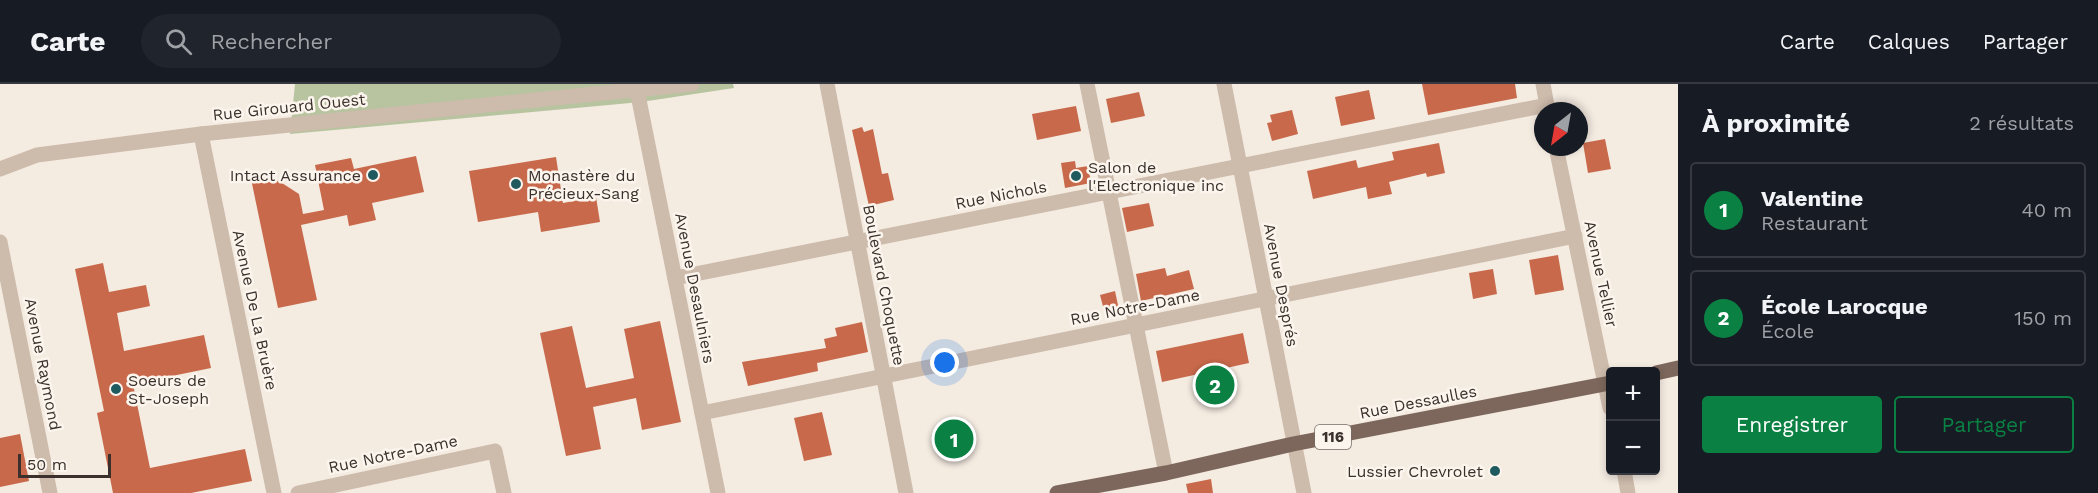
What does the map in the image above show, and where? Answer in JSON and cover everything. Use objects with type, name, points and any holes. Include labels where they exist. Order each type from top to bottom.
[{"type":"main road","points":[[1660,372],[1678,368]]},
{"type":"main road","name":"Rue Dessaulles","points":[[1057,493],[1166,473],[1293,444],[1606,383]]},
{"type":"street","name":"Rue Girouard Ouest","points":[[0,169],[37,155],[201,134],[692,84]]},
{"type":"street","name":"Boulevard Choquette","points":[[827,84],[906,493]]},
{"type":"street","points":[[1087,84],[1166,473]]},
{"type":"street","name":"Avenue Després","points":[[1224,84],[1304,493]]},
{"type":"street","points":[[1543,84],[1547,102]]},
{"type":"street","name":"Avenue Desaulniers","points":[[637,90],[718,493]]},
{"type":"street","name":"Rue Nichols","points":[[675,279],[1240,166],[1534,111]]},
{"type":"street","name":"Avenue De La Bruère","points":[[201,134],[274,493]]},
{"type":"street","name":"Avenue Tellier","points":[[1558,156],[1606,374]]},
{"type":"street","name":"Rue Notre-Dame","points":[[702,413],[1575,236]]},
{"type":"street","name":"Avenue Raymond","points":[[0,242],[50,493]]},
{"type":"street","name":"Rue Notre-Dame","points":[[298,493],[495,451],[504,493]]},
{"type":"street","points":[[1625,475],[1628,493]]},
{"type":"green space","points":[[295,84],[733,84],[734,88],[641,102],[290,134]]},
{"type":"building","points":[[1422,84],[1515,84],[1517,98],[1428,115]]},
{"type":"building","points":[[1369,90],[1375,119],[1341,126],[1335,97]]},
{"type":"building","points":[[1139,92],[1145,116],[1111,123],[1106,99]]},
{"type":"building","points":[[1076,106],[1081,131],[1037,140],[1032,114]]},
{"type":"building","points":[[1292,110],[1298,134],[1272,141],[1267,123],[1272,122],[1270,115]]},
{"type":"building","points":[[862,127],[864,132],[873,129],[882,174],[888,173],[894,200],[869,206],[852,130]]},
{"type":"building","points":[[1605,139],[1611,169],[1588,173],[1585,156],[1588,156],[1588,142]]},
{"type":"building","points":[[1439,143],[1445,173],[1427,177],[1426,173],[1389,182],[1392,194],[1368,199],[1366,187],[1313,199],[1307,171],[1356,160],[1358,168],[1394,160],[1392,152]]},
{"type":"building","points":[[416,156],[424,192],[372,203],[376,220],[349,226],[347,215],[301,225],[317,300],[278,308],[250,174],[271,176],[299,194],[303,214],[324,210],[315,165],[351,158],[354,169]]},
{"type":"building","name":"Monastère du Précieux-Sang","points":[[556,157],[563,203],[596,197],[600,222],[541,232],[538,212],[478,222],[469,171]]},
{"type":"building","name":"Salon de l'Electronique inc","points":[[1075,161],[1076,168],[1088,166],[1091,183],[1065,188],[1061,163]]},
{"type":"building","points":[[1149,203],[1154,226],[1127,232],[1122,208]]},
{"type":"building","points":[[1558,255],[1564,290],[1535,295],[1529,260]]},
{"type":"building","points":[[103,263],[109,292],[146,285],[150,306],[117,313],[124,351],[204,335],[211,368],[133,384],[150,468],[245,449],[252,481],[191,493],[113,493],[97,413],[104,411],[75,269]]},
{"type":"building","points":[[1165,268],[1167,276],[1189,270],[1194,289],[1141,301],[1136,274]]},
{"type":"building","points":[[1493,269],[1497,294],[1473,299],[1469,273]]},
{"type":"building","points":[[1115,291],[1119,310],[1105,314],[1100,295]]},
{"type":"building","points":[[660,321],[681,422],[642,430],[636,398],[593,407],[601,449],[566,456],[540,333],[572,326],[586,388],[634,378],[624,329]]},
{"type":"building","points":[[862,322],[868,352],[817,363],[818,371],[748,386],[742,362],[826,348],[824,339],[837,336],[835,328]]},
{"type":"building","points":[[1243,333],[1249,363],[1162,382],[1156,351]]},
{"type":"building","points":[[822,412],[832,455],[804,461],[794,418]]},
{"type":"building","points":[[20,434],[29,481],[0,487],[0,438]]},
{"type":"building","points":[[1211,479],[1213,493],[1188,493],[1186,484]]},
{"type":"place","name":"Intact Assurance","points":[[373,175]]},
{"type":"place","name":"Salon de l'Electronique inc","points":[[1076,176]]},
{"type":"place","name":"Monastère du Précieux-Sang","points":[[516,184]]},
{"type":"place","name":"École Larocque","points":[[1215,385]]},
{"type":"place","name":"Soeurs de St-Joseph","points":[[116,389]]},
{"type":"place","name":"Valentine","points":[[954,439]]},
{"type":"place","name":"Lussier Chevrolet","points":[[1495,471]]}]
